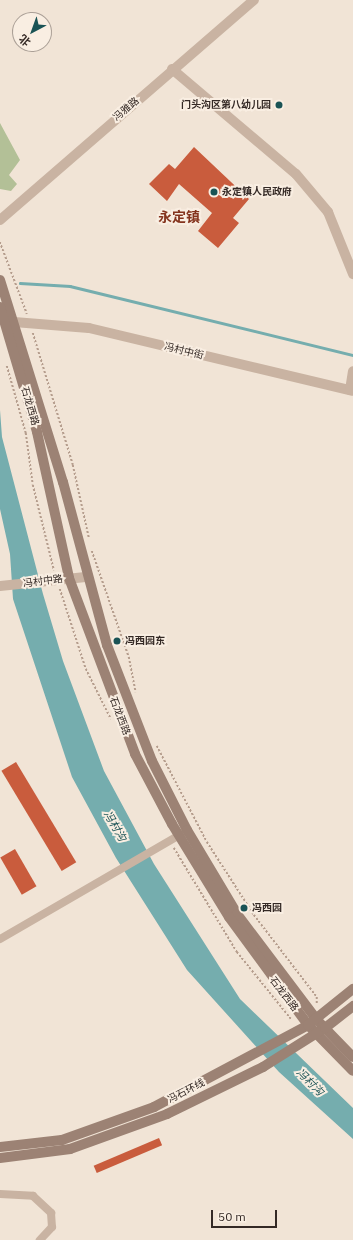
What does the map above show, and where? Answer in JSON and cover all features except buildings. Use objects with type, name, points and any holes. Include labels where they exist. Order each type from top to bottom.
[{"type":"main road","name":"石龙西路","points":[[0,280],[63,482],[86,577],[128,704],[183,833]]},
{"type":"main road","name":"石龙西路","points":[[0,306],[37,432],[69,578],[135,754],[183,833],[312,1022],[353,1057]]},
{"type":"main road","name":"冯石环线","points":[[0,1148],[62,1140],[98,1130],[154,1107],[253,1057],[312,1022],[353,989]]},
{"type":"main road","name":"冯石环线","points":[[0,1158],[42,1155],[107,1139],[263,1067],[321,1031],[353,1006]]},
{"type":"main road","name":"石龙西路","points":[[321,1031],[353,1072]]},
{"type":"street","name":"冯雅路","points":[[0,220],[172,69],[254,0]]},
{"type":"street","points":[[172,69],[296,174],[328,212],[353,274]]},
{"type":"street","name":"冯村中街","points":[[14,322],[30,322],[89,328],[351,391]]},
{"type":"street","points":[[351,391],[353,371]]},
{"type":"street","name":"冯村中路","points":[[3,586],[45,580],[86,577]]},
{"type":"street","points":[[0,939],[183,833]]},
{"type":"street","points":[[0,1194],[33,1196],[51,1213],[52,1228],[40,1240]]},
{"type":"path","points":[[0,242],[30,322],[72,465],[90,544],[129,657],[138,699]]},
{"type":"path","points":[[155,741],[207,842],[254,915],[317,997],[312,1022]]},
{"type":"green space","points":[[0,123],[20,160],[9,175],[17,184],[11,191],[0,189]]},
{"type":"water","name":"冯村沟","points":[[0,410],[2,437],[43,594],[63,661],[104,771],[154,864],[240,999],[353,1108],[353,1139],[279,1072],[187,970],[116,858],[72,777],[13,599],[10,554],[0,509]]},
{"type":"waterway","points":[[20,283],[70,286],[353,355]]},
{"type":"place","name":"门头沟区第八幼儿园","points":[[279,105]]},
{"type":"place","name":"永定镇人民政府","points":[[214,192]]},
{"type":"place","name":"冯西园东","points":[[117,641]]},
{"type":"place","name":"冯西园","points":[[244,908]]},
{"type":"district","name":"永定镇","points":[[179,217]]}]
